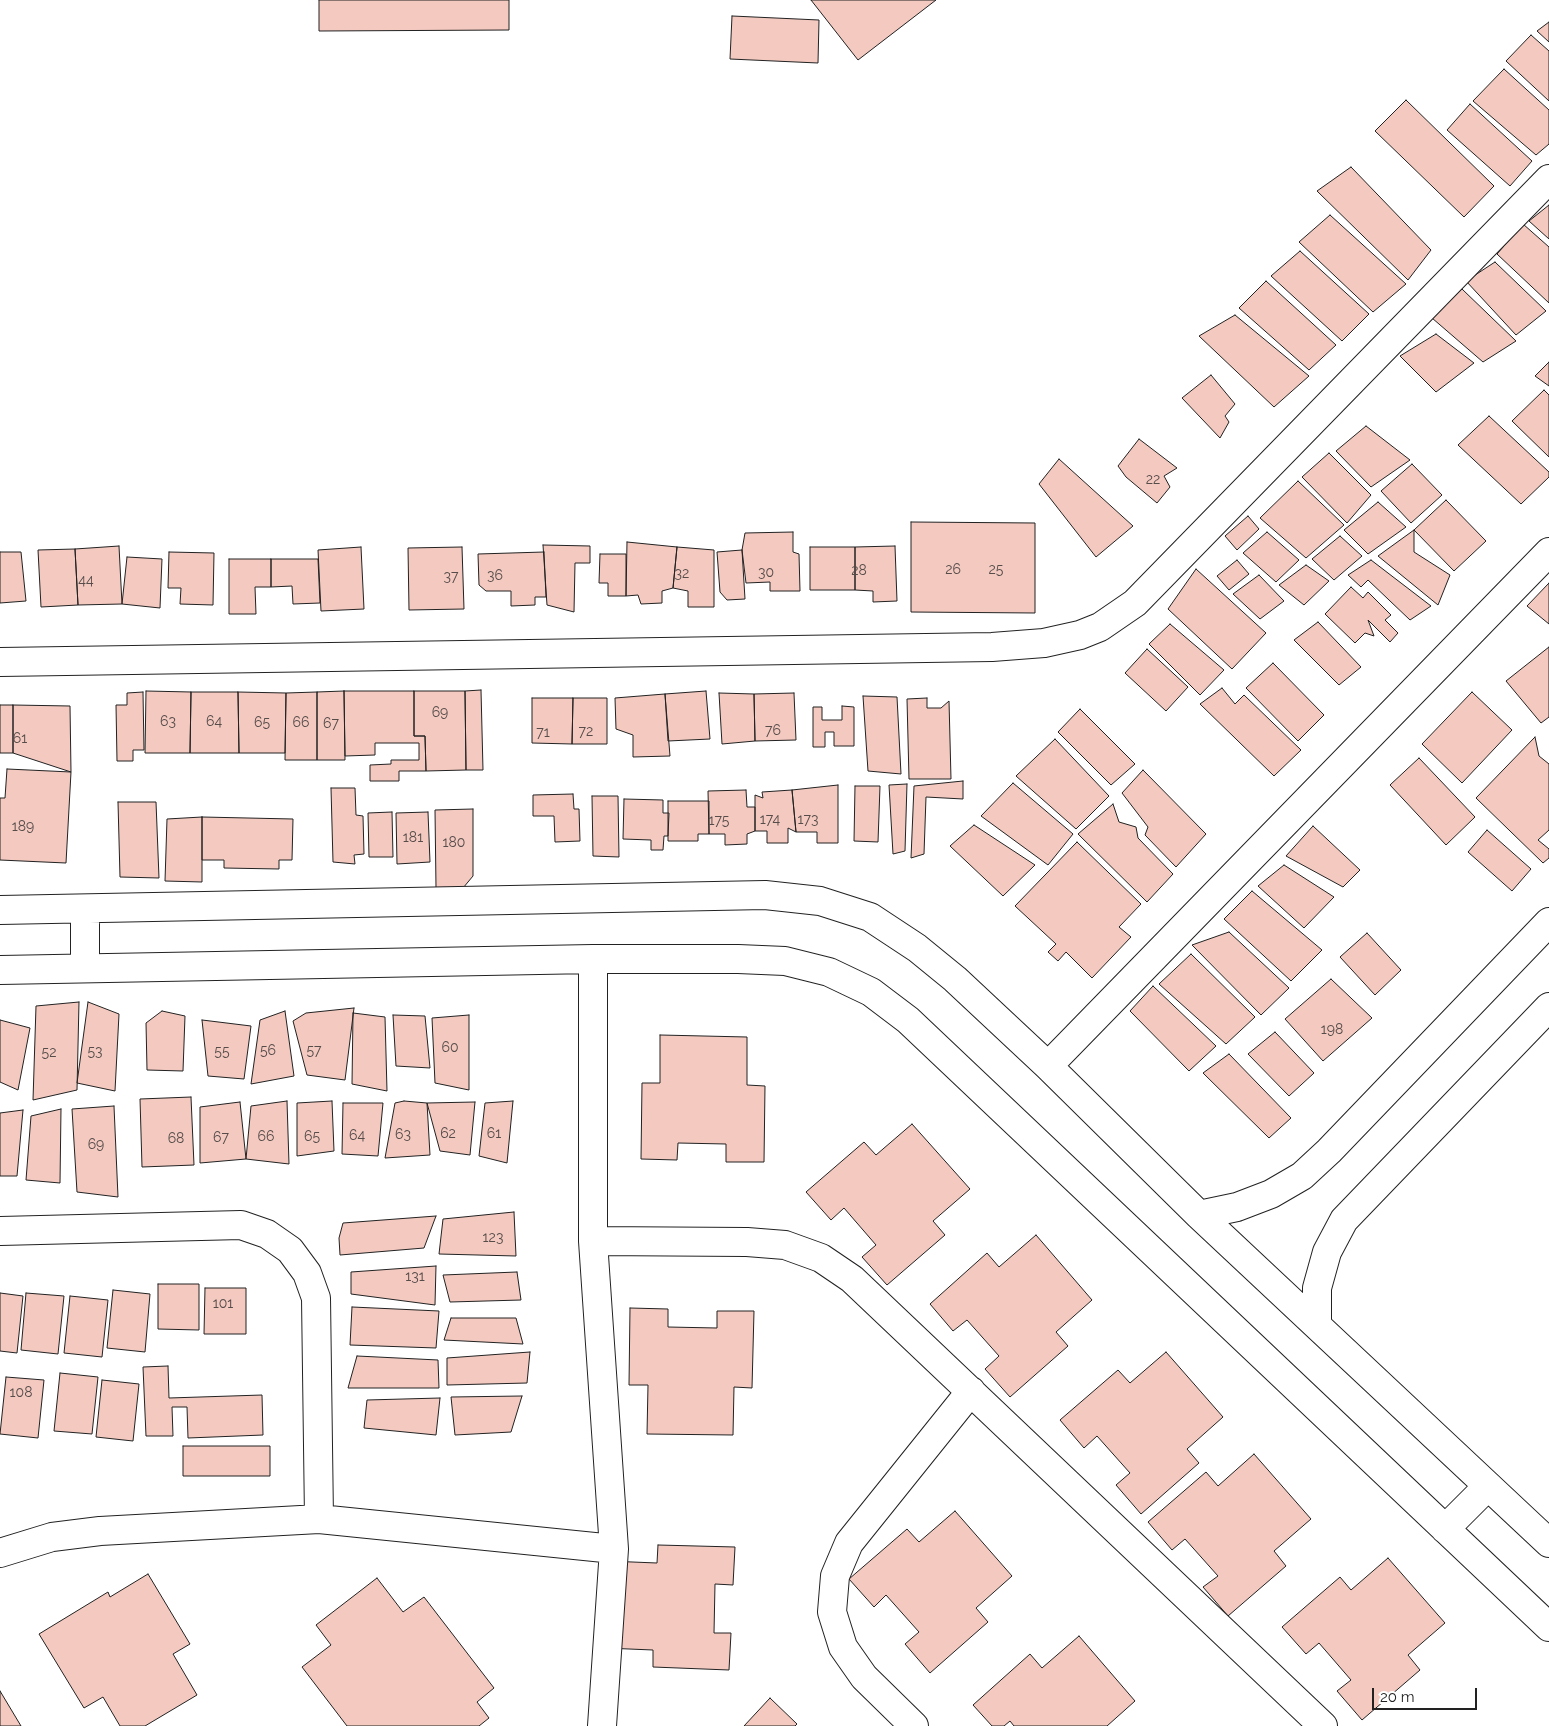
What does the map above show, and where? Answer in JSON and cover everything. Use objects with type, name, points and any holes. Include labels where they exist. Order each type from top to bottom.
[{"type":"street","points":[[0,662],[992,647],[1044,643],[1080,634],[1100,627],[1135,603],[1549,179]]},
{"type":"street","points":[[1048,1066],[1549,552]]},
{"type":"street","points":[[0,910],[765,895],[820,901],[870,917],[917,948],[955,979],[1048,1066],[1199,1215],[1549,1543]]},
{"type":"street","points":[[85,909],[85,968]]},
{"type":"street","points":[[1199,1215],[1237,1207],[1271,1194],[1302,1176],[1329,1151],[1549,922]]},
{"type":"street","points":[[593,960],[593,1241],[614,1549],[602,1726]]},
{"type":"street","points":[[0,970],[593,960],[785,961],[829,972],[871,992],[908,1020],[1549,1627]]},
{"type":"street","points":[[1317,1324],[1317,1288],[1326,1252],[1344,1220],[1549,1007]]},
{"type":"street","points":[[0,1231],[241,1225],[267,1234],[290,1250],[307,1273],[316,1298],[319,1519]]},
{"type":"street","points":[[593,1241],[746,1242],[785,1245],[821,1258],[852,1279],[1322,1726]]},
{"type":"street","points":[[914,1726],[864,1677],[843,1647],[832,1612],[835,1576],[850,1543],[971,1391]]},
{"type":"street","points":[[1445,1529],[1488,1486]]},
{"type":"street","points":[[0,1553],[52,1537],[100,1530],[319,1519],[614,1549]]},
{"type":"building","points":[[319,0],[509,0],[509,30],[319,31]]},
{"type":"building","points":[[811,0],[936,0],[858,60]]},
{"type":"building","points":[[732,16],[819,20],[818,63],[730,59]]},
{"type":"building","points":[[1549,22],[1549,42],[1537,31]]},
{"type":"building","points":[[1531,35],[1549,51],[1549,101],[1506,61]]},
{"type":"building","points":[[1504,69],[1549,110],[1549,144],[1536,155],[1473,101]]},
{"type":"building","points":[[1406,100],[1494,186],[1464,217],[1375,131]]},
{"type":"building","points":[[1470,104],[1532,161],[1510,186],[1447,130]]},
{"type":"building","points":[[1351,167],[1431,250],[1408,280],[1317,191]]},
{"type":"building","points":[[1549,205],[1549,239],[1529,221]]},
{"type":"building","points":[[1330,215],[1406,284],[1373,312],[1299,242]]},
{"type":"building","points":[[1523,224],[1549,247],[1549,303],[1497,254]]},
{"type":"building","points":[[1300,251],[1369,314],[1342,341],[1271,276]]},
{"type":"building","points":[[1495,262],[1546,311],[1516,335],[1466,281]]},
{"type":"building","points":[[1266,281],[1336,345],[1309,370],[1239,308]]},
{"type":"building","points":[[1462,289],[1516,341],[1483,362],[1432,318]]},
{"type":"building","points":[[1235,315],[1309,376],[1274,407],[1199,336]]},
{"type":"building","points":[[1436,334],[1474,363],[1436,392],[1400,356]]},
{"type":"building","points":[[1549,362],[1549,386],[1535,376]]},
{"type":"building","points":[[1211,375],[1235,404],[1225,416],[1229,422],[1220,438],[1182,398]]},
{"type":"building","points":[[1544,390],[1549,395],[1549,457],[1512,421]]},
{"type":"building","points":[[1489,416],[1549,472],[1549,477],[1521,504],[1458,445]]},
{"type":"building","points":[[1366,426],[1410,460],[1371,487],[1336,451]]},
{"type":"building","points":[[1139,439],[1177,468],[1164,476],[1170,487],[1157,503],[1126,477],[1118,466]]},
{"type":"building","points":[[1329,453],[1371,495],[1347,523],[1302,477]]},
{"type":"building","points":[[1059,459],[1133,526],[1096,557],[1039,484]]},
{"type":"building","points":[[1412,464],[1442,495],[1411,523],[1381,491]]},
{"type":"building","points":[[1298,481],[1344,525],[1306,558],[1260,518]]},
{"type":"building","points":[[1446,500],[1486,541],[1454,571],[1414,530]]},
{"type":"building","points":[[1378,502],[1406,527],[1368,554],[1344,530]]},
{"type":"building","points":[[1248,516],[1259,529],[1237,550],[1225,536]]},
{"type":"building","points":[[911,522],[1035,523],[1035,613],[911,612]]},
{"type":"building","points":[[1414,530],[1414,552],[1450,575],[1438,605],[1378,556]]},
{"type":"building","points":[[793,532],[793,552],[799,554],[800,591],[770,591],[770,582],[746,583],[742,550],[745,533]]},
{"type":"building","points":[[1267,532],[1299,560],[1276,582],[1243,553]]},
{"type":"building","points":[[1340,536],[1362,556],[1334,580],[1312,559]]},
{"type":"building","points":[[627,542],[677,547],[673,588],[662,591],[662,603],[641,604],[638,595],[626,596]]},
{"type":"building","points":[[543,545],[590,546],[590,563],[575,563],[574,612],[547,605]]},
{"type":"building","points":[[119,546],[122,604],[78,605],[75,549]]},
{"type":"building","points":[[895,546],[897,601],[873,602],[873,591],[855,590],[855,547]]},
{"type":"building","points":[[361,547],[364,609],[321,611],[318,550]]},
{"type":"building","points":[[462,547],[464,609],[409,610],[408,548]]},
{"type":"building","points":[[677,547],[714,550],[714,607],[688,607],[688,591],[673,588]]},
{"type":"building","points":[[810,547],[855,547],[855,590],[810,590]]},
{"type":"building","points":[[75,549],[78,605],[41,607],[38,550]]},
{"type":"building","points":[[742,550],[745,599],[727,600],[720,592],[717,552]]},
{"type":"building","points":[[0,552],[21,552],[26,601],[0,603]]},
{"type":"building","points":[[169,552],[214,553],[213,605],[180,604],[181,588],[168,588]]},
{"type":"building","points":[[544,552],[546,597],[535,597],[535,605],[511,606],[511,591],[486,591],[479,585],[478,554]]},
{"type":"building","points":[[600,554],[626,554],[626,596],[608,596],[608,583],[599,583]]},
{"type":"building","points":[[127,557],[162,559],[160,608],[122,604]]},
{"type":"building","points":[[229,559],[271,559],[271,587],[255,587],[256,614],[229,614]]},
{"type":"building","points":[[271,559],[318,559],[320,603],[293,604],[292,586],[271,587]]},
{"type":"building","points":[[1237,560],[1249,574],[1229,590],[1217,576]]},
{"type":"building","points":[[1371,560],[1431,606],[1410,620],[1368,580],[1361,587],[1348,575]]},
{"type":"building","points":[[1306,565],[1329,581],[1304,605],[1279,585]]},
{"type":"building","points":[[1196,569],[1266,633],[1232,669],[1168,609]]},
{"type":"building","points":[[1259,575],[1284,601],[1260,619],[1233,594]]},
{"type":"building","points":[[1549,583],[1549,624],[1527,606]]},
{"type":"building","points":[[1351,587],[1363,598],[1368,592],[1391,615],[1385,620],[1398,633],[1390,642],[1368,620],[1374,636],[1365,633],[1355,643],[1325,614]]},
{"type":"building","points":[[1318,622],[1361,667],[1339,685],[1294,640]]},
{"type":"building","points":[[1170,624],[1224,670],[1200,695],[1149,644]]},
{"type":"building","points":[[1549,647],[1549,717],[1541,723],[1506,681]]},
{"type":"building","points":[[1147,649],[1188,687],[1166,711],[1125,673]]},
{"type":"building","points":[[1273,663],[1324,715],[1298,741],[1246,688]]},
{"type":"building","points":[[1222,688],[1235,704],[1244,695],[1301,750],[1274,776],[1200,704]]},
{"type":"building","points":[[481,690],[483,770],[466,770],[465,691]]},
{"type":"building","points":[[146,691],[191,692],[190,753],[145,753]]},
{"type":"building","points":[[344,691],[345,760],[317,760],[317,692]]},
{"type":"building","points":[[344,691],[414,691],[414,736],[425,736],[426,771],[399,771],[399,781],[370,781],[370,765],[391,764],[391,760],[419,760],[419,743],[375,743],[375,755],[345,756]]},
{"type":"building","points":[[414,691],[465,691],[466,770],[426,771],[425,736],[414,736]]},
{"type":"building","points":[[706,691],[710,739],[668,741],[665,694]]},
{"type":"building","points":[[143,692],[144,750],[133,750],[133,761],[117,761],[116,705],[127,705],[127,693]]},
{"type":"building","points":[[191,692],[238,692],[239,753],[190,753]]},
{"type":"building","points":[[238,692],[286,693],[285,753],[239,753]]},
{"type":"building","points":[[317,692],[317,760],[285,760],[286,693]]},
{"type":"building","points":[[1472,692],[1512,730],[1462,783],[1422,744]]},
{"type":"building","points":[[719,693],[754,694],[755,741],[722,744]]},
{"type":"building","points":[[794,693],[796,740],[755,741],[754,694]]},
{"type":"building","points":[[665,694],[670,756],[633,757],[633,735],[616,729],[615,698]]},
{"type":"building","points":[[863,696],[897,697],[901,774],[868,771]]},
{"type":"building","points":[[532,698],[573,698],[572,744],[532,743]]},
{"type":"building","points":[[573,698],[607,698],[607,744],[572,744]]},
{"type":"building","points":[[927,698],[927,708],[941,708],[949,701],[951,779],[909,779],[907,699]]},
{"type":"building","points":[[0,705],[13,705],[13,753],[0,753]]},
{"type":"building","points":[[13,705],[70,706],[71,772],[13,753]]},
{"type":"building","points":[[842,706],[854,707],[854,746],[834,746],[834,732],[825,732],[825,747],[813,747],[813,707],[822,707],[822,720],[842,720]]},
{"type":"building","points":[[1080,709],[1135,764],[1111,785],[1058,732]]},
{"type":"building","points":[[1535,737],[1539,756],[1549,764],[1549,830],[1538,840],[1549,849],[1549,858],[1543,863],[1476,798]]},
{"type":"building","points":[[1055,739],[1109,796],[1076,829],[1016,776]]},
{"type":"building","points":[[1419,758],[1475,817],[1446,845],[1390,785]]},
{"type":"building","points":[[7,769],[71,772],[66,863],[0,860],[0,798],[5,798]]},
{"type":"building","points":[[1143,770],[1206,834],[1176,867],[1145,835],[1148,827],[1122,793]]},
{"type":"building","points":[[963,781],[963,799],[926,797],[924,854],[911,858],[914,786]]},
{"type":"building","points":[[1013,783],[1073,834],[1048,865],[981,816]]},
{"type":"building","points":[[907,784],[905,851],[893,854],[889,785]]},
{"type":"building","points":[[838,785],[838,843],[817,843],[817,832],[796,832],[792,790]]},
{"type":"building","points":[[855,786],[880,786],[878,842],[854,841]]},
{"type":"building","points":[[331,788],[355,788],[356,815],[363,816],[364,854],[354,855],[355,864],[333,862]]},
{"type":"building","points":[[746,790],[747,807],[755,807],[755,831],[747,834],[747,844],[725,845],[725,834],[709,834],[708,791]]},
{"type":"building","points":[[792,790],[796,832],[788,828],[788,843],[767,843],[767,831],[755,831],[755,795],[763,798],[762,792]]},
{"type":"building","points":[[573,794],[574,809],[579,809],[580,841],[555,842],[554,816],[533,816],[533,795]]},
{"type":"building","points":[[592,796],[618,796],[619,857],[593,856]]},
{"type":"building","points":[[624,799],[663,800],[663,813],[669,813],[668,836],[664,836],[663,850],[651,850],[651,840],[623,839]]},
{"type":"building","points":[[668,801],[709,801],[709,834],[698,834],[698,841],[668,841]]},
{"type":"building","points":[[118,802],[156,802],[159,878],[120,877]]},
{"type":"building","points":[[1113,804],[1119,822],[1136,827],[1138,838],[1173,874],[1147,902],[1078,834]]},
{"type":"building","points":[[473,809],[473,876],[463,888],[436,888],[435,810]]},
{"type":"building","points":[[392,812],[393,857],[369,857],[368,813]]},
{"type":"building","points":[[428,812],[430,862],[397,864],[396,813]]},
{"type":"building","points":[[202,817],[202,882],[165,881],[167,819]]},
{"type":"building","points":[[202,817],[293,819],[292,860],[279,860],[279,869],[224,868],[224,860],[202,860]]},
{"type":"building","points":[[974,825],[1035,865],[1003,896],[950,846]]},
{"type":"building","points":[[1313,826],[1360,870],[1343,887],[1286,856]]},
{"type":"building","points":[[1487,830],[1531,869],[1512,891],[1468,852]]},
{"type":"building","points":[[1077,842],[1141,904],[1119,927],[1131,937],[1092,978],[1066,952],[1058,961],[1048,952],[1056,944],[1015,906]]},
{"type":"building","points":[[1284,865],[1334,897],[1304,928],[1258,886]]},
{"type":"building","points":[[1252,891],[1322,950],[1291,981],[1224,919]]},
{"type":"building","points":[[1229,932],[1289,988],[1261,1015],[1192,945]]},
{"type":"building","points":[[1367,933],[1401,970],[1375,995],[1340,957]]},
{"type":"building","points":[[1191,954],[1255,1017],[1226,1044],[1159,984]]},
{"type":"building","points":[[1331,979],[1372,1018],[1323,1061],[1285,1019]]},
{"type":"building","points":[[1153,986],[1216,1046],[1189,1071],[1130,1011]]},
{"type":"building","points":[[79,1002],[77,1090],[33,1100],[36,1006]]},
{"type":"building","points":[[88,1002],[119,1014],[115,1091],[77,1083]]},
{"type":"building","points":[[354,1008],[345,1080],[307,1075],[293,1021],[306,1013]]},
{"type":"building","points":[[162,1011],[185,1016],[183,1071],[147,1070],[146,1023]]},
{"type":"building","points":[[285,1011],[294,1076],[251,1084],[260,1020]]},
{"type":"building","points":[[353,1013],[385,1017],[387,1091],[352,1084]]},
{"type":"building","points":[[393,1015],[425,1016],[430,1068],[396,1066]]},
{"type":"building","points":[[469,1015],[469,1090],[435,1083],[432,1018]]},
{"type":"building","points":[[0,1020],[30,1028],[18,1090],[0,1082]]},
{"type":"building","points":[[202,1020],[251,1026],[244,1079],[208,1076]]},
{"type":"building","points":[[1275,1032],[1314,1073],[1289,1096],[1248,1054]]},
{"type":"building","points":[[660,1035],[747,1037],[747,1085],[765,1086],[764,1162],[726,1162],[726,1144],[678,1143],[677,1160],[641,1159],[642,1083],[660,1083]]},
{"type":"building","points":[[1229,1054],[1291,1118],[1269,1138],[1203,1073]]},
{"type":"building","points":[[191,1097],[194,1165],[142,1167],[140,1099]]},
{"type":"building","points":[[287,1101],[289,1164],[246,1159],[251,1106]]},
{"type":"building","points":[[332,1101],[334,1151],[297,1156],[297,1103]]},
{"type":"building","points":[[404,1101],[427,1103],[430,1155],[385,1158],[395,1103]]},
{"type":"building","points":[[513,1101],[507,1163],[479,1156],[485,1103]]},
{"type":"building","points":[[240,1102],[246,1159],[200,1163],[200,1107]]},
{"type":"building","points":[[475,1102],[470,1155],[440,1151],[427,1103]]},
{"type":"building","points":[[343,1103],[383,1103],[378,1156],[342,1154]]},
{"type":"building","points":[[114,1106],[118,1197],[77,1192],[72,1109]]},
{"type":"building","points":[[61,1109],[60,1183],[26,1180],[31,1116]]},
{"type":"building","points":[[23,1110],[17,1176],[0,1176],[0,1113]]},
{"type":"building","points":[[912,1124],[970,1189],[933,1221],[945,1235],[887,1285],[862,1257],[876,1245],[844,1208],[831,1220],[806,1192],[864,1142],[876,1155]]},
{"type":"building","points":[[514,1212],[516,1256],[439,1254],[443,1219]]},
{"type":"building","points":[[436,1216],[424,1248],[340,1255],[339,1238],[343,1223]]},
{"type":"building","points":[[1036,1235],[1092,1300],[1056,1332],[1068,1346],[1010,1397],[985,1369],[999,1356],[967,1320],[953,1331],[930,1304],[987,1253],[999,1267]]},
{"type":"building","points":[[436,1266],[435,1305],[351,1294],[351,1272]]},
{"type":"building","points":[[517,1272],[521,1300],[450,1302],[443,1275]]},
{"type":"building","points":[[158,1284],[199,1284],[199,1330],[158,1329]]},
{"type":"building","points":[[205,1288],[246,1288],[246,1334],[204,1334]]},
{"type":"building","points":[[113,1290],[150,1294],[145,1352],[107,1348]]},
{"type":"building","points":[[0,1293],[23,1296],[17,1353],[0,1351]]},
{"type":"building","points":[[26,1293],[64,1296],[58,1354],[21,1350]]},
{"type":"building","points":[[70,1296],[108,1300],[102,1357],[64,1353]]},
{"type":"building","points":[[352,1307],[439,1311],[436,1348],[350,1345]]},
{"type":"building","points":[[630,1308],[668,1309],[668,1327],[717,1328],[717,1311],[754,1311],[752,1388],[734,1387],[733,1435],[647,1434],[648,1385],[629,1385]]},
{"type":"building","points":[[451,1318],[516,1318],[523,1344],[444,1340]]},
{"type":"building","points":[[530,1352],[527,1383],[447,1385],[447,1358]]},
{"type":"building","points":[[1166,1352],[1223,1417],[1187,1449],[1199,1463],[1141,1514],[1116,1485],[1130,1473],[1097,1436],[1084,1448],[1060,1420],[1118,1370],[1130,1383]]},
{"type":"building","points":[[357,1356],[438,1360],[439,1388],[348,1388]]},
{"type":"building","points":[[168,1366],[169,1398],[262,1395],[263,1435],[188,1438],[187,1407],[172,1407],[173,1436],[146,1436],[143,1367]]},
{"type":"building","points":[[60,1373],[98,1377],[92,1434],[54,1431]]},
{"type":"building","points":[[6,1377],[44,1380],[38,1438],[0,1434]]},
{"type":"building","points":[[102,1380],[139,1384],[133,1441],[96,1437]]},
{"type":"building","points":[[522,1396],[511,1432],[455,1435],[451,1397]]},
{"type":"building","points":[[440,1398],[436,1435],[364,1428],[367,1400]]},
{"type":"building","points":[[183,1446],[270,1446],[270,1476],[183,1476]]},
{"type":"building","points":[[1254,1454],[1311,1519],[1274,1551],[1286,1566],[1228,1616],[1203,1587],[1218,1576],[1185,1539],[1172,1550],[1148,1522],[1206,1472],[1218,1486]]},
{"type":"building","points":[[955,1511],[1012,1576],[976,1608],[988,1622],[930,1673],[905,1644],[919,1632],[886,1595],[874,1607],[849,1579],[907,1529],[919,1542]]},
{"type":"building","points":[[658,1545],[735,1547],[733,1585],[715,1584],[714,1633],[731,1633],[729,1670],[653,1667],[653,1650],[605,1648],[608,1561],[657,1563]]},
{"type":"building","points":[[1388,1558],[1445,1623],[1408,1655],[1420,1670],[1362,1720],[1337,1691],[1351,1680],[1319,1643],[1306,1654],[1282,1627],[1340,1577],[1351,1590]]},
{"type":"building","points":[[148,1574],[190,1644],[173,1654],[197,1695],[145,1726],[120,1726],[103,1697],[84,1708],[39,1634],[108,1592],[110,1597]]},
{"type":"building","points":[[377,1578],[403,1612],[424,1597],[494,1688],[477,1702],[489,1718],[479,1726],[347,1726],[302,1667],[331,1645],[316,1625]]},
{"type":"building","points":[[1079,1636],[1135,1701],[1107,1726],[1014,1726],[1010,1721],[1004,1726],[992,1726],[973,1705],[1030,1654],[1042,1668]]},
{"type":"building","points":[[0,1691],[21,1726],[0,1726]]},
{"type":"building","points":[[770,1698],[797,1724],[795,1726],[744,1726]]}]
